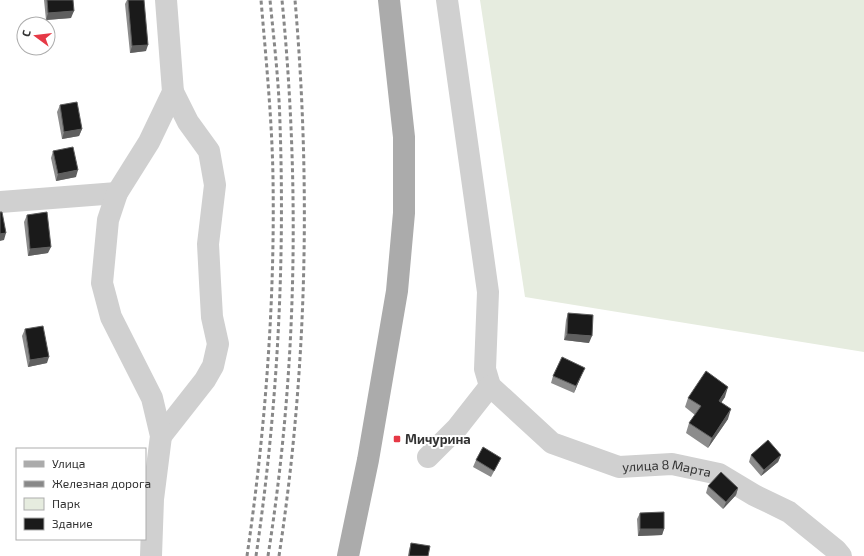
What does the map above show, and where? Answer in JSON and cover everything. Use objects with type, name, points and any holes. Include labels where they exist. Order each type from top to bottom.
[{"type":"main road","points":[[348,556],[368,460],[397,291],[404,213],[404,137],[389,0]]},
{"type":"street","points":[[161,436],[205,380],[213,366],[218,344],[212,317],[208,244],[215,185],[209,151],[188,122],[173,92],[166,0]]},
{"type":"street","points":[[428,457],[457,428],[490,386],[484,369],[488,292],[447,0]]},
{"type":"street","points":[[151,556],[153,499],[161,436],[152,398],[111,317],[102,283],[108,220],[117,193],[149,142],[173,92]]},
{"type":"street","points":[[0,202],[117,193]]},
{"type":"street","name":"улица 8 Марта","points":[[490,386],[552,443],[619,467],[672,464],[719,474],[754,495],[789,512],[836,550],[841,556]]},
{"type":"green space","points":[[480,0],[864,0],[864,352],[525,297]]},
{"type":"building","points":[[47,0],[73,0],[74,11],[48,13]]},
{"type":"building","points":[[128,0],[144,0],[148,45],[132,46]]},
{"type":"building","points":[[77,102],[82,129],[64,132],[60,105]]},
{"type":"building","points":[[73,147],[78,170],[58,174],[53,151]]},
{"type":"building","points":[[0,212],[2,212],[6,233],[0,234]]},
{"type":"building","points":[[47,212],[51,247],[30,249],[27,215]]},
{"type":"building","points":[[568,313],[593,315],[592,336],[567,334]]},
{"type":"building","points":[[43,326],[49,357],[30,360],[25,329]]},
{"type":"building","points":[[562,357],[585,368],[576,386],[553,376]]},
{"type":"building","points":[[706,371],[728,387],[719,401],[731,409],[712,438],[689,423],[701,406],[688,398]]},
{"type":"building","points":[[768,440],[781,455],[764,470],[751,455]]},
{"type":"building","points":[[483,447],[501,458],[494,471],[476,460]]},
{"type":"building","points":[[721,472],[738,488],[726,502],[708,486]]},
{"type":"building","points":[[664,512],[664,529],[640,529],[640,513]]},
{"type":"building","points":[[411,543],[430,546],[428,556],[409,556]]},
{"type":"railway","points":[[247,556],[264,415],[268,368],[272,272],[273,178],[261,0]]},
{"type":"railway","points":[[256,556],[274,394],[280,286],[280,124],[270,0]]},
{"type":"railway","points":[[268,556],[278,487],[285,418],[293,278],[291,139],[288,69],[282,0]]},
{"type":"railway","points":[[279,556],[296,418],[304,278],[303,139],[295,0]]},
{"type":"place","name":"Мичурина","points":[[397,439]]}]
